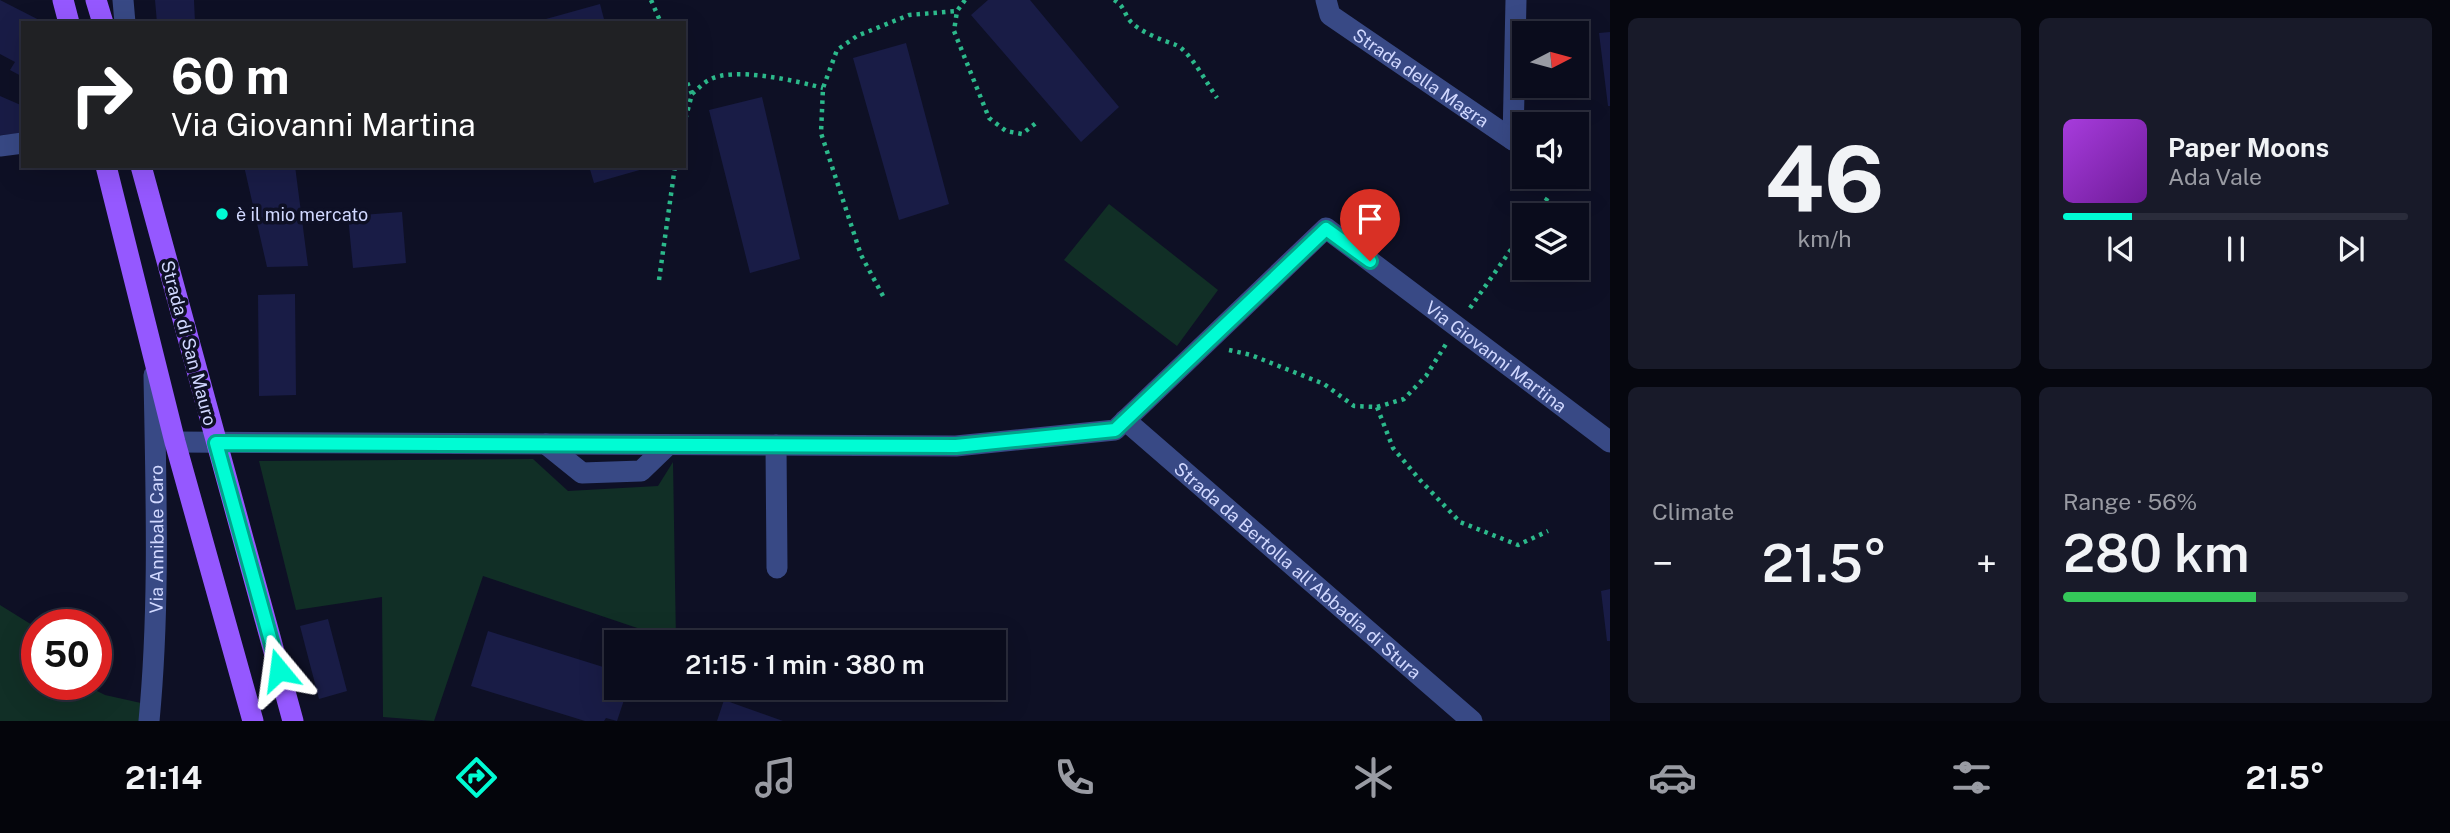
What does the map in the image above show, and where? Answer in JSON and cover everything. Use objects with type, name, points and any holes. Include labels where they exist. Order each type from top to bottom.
[{"type":"main road","points":[[96,0],[102,21]]},
{"type":"main road","name":"Strada di San Mauro","points":[[107,168],[175,442],[253,721]]},
{"type":"main road","name":"Strada di San Mauro","points":[[142,168],[293,721]]},
{"type":"street","points":[[123,0],[125,21]]},
{"type":"street","name":"Strada della Magra","points":[[1325,0],[1330,15],[1513,140],[1516,0]]},
{"type":"street","points":[[0,146],[21,143]]},
{"type":"street","name":"Via Giovanni Martina","points":[[175,442],[956,446],[1115,430],[1326,229],[1610,442]]},
{"type":"street","name":"Via Annibale Caro","points":[[149,721],[158,593],[154,356]]},
{"type":"street","name":"Strada da Bertolla all'Abbadia di Stura","points":[[1125,420],[1472,721]]},
{"type":"street","points":[[546,444],[582,473],[641,471],[667,445]]},
{"type":"street","points":[[776,445],[777,568]]},
{"type":"path","points":[[651,0],[660,21]]},
{"type":"path","points":[[965,0],[957,11],[954,31],[989,118],[1006,131],[1022,134],[1036,122]]},
{"type":"path","points":[[1114,0],[1120,3],[1131,22],[1168,44],[1178,46],[1217,98]]},
{"type":"path","points":[[883,296],[860,255],[821,133],[823,88],[837,50],[857,36],[909,15],[957,11]]},
{"type":"path","points":[[686,116],[692,94],[711,78],[734,75],[772,77],[823,88]]},
{"type":"path","points":[[686,80],[692,94]]},
{"type":"path","points":[[659,280],[676,168]]},
{"type":"path","points":[[1544,203],[1549,196]]},
{"type":"path","points":[[1204,345],[1251,355],[1287,368],[1324,384],[1354,406],[1377,407],[1393,448],[1420,481],[1460,522],[1518,545],[1548,531]]},
{"type":"green space","points":[[1109,204],[1218,290],[1177,346],[1064,260]]},
{"type":"green space","points":[[533,459],[568,491],[658,486],[673,462],[676,630],[643,630],[483,576],[434,721],[383,717],[382,597],[296,610],[259,461]]},
{"type":"green space","points":[[0,605],[21,618],[21,700],[112,700],[112,697],[141,703],[141,721],[0,721]]},
{"type":"building","points":[[0,0],[41,21],[21,21],[21,76],[10,70],[15,62],[0,54]]},
{"type":"building","points":[[155,0],[194,0],[195,21],[157,21]]},
{"type":"building","points":[[988,0],[1030,0],[1119,107],[1081,142],[971,15]]},
{"type":"building","points":[[600,4],[604,21],[546,21]]},
{"type":"building","points":[[1610,32],[1610,106],[1608,106],[1599,33]]},
{"type":"building","points":[[906,43],[949,204],[899,220],[853,58]]},
{"type":"building","points":[[0,96],[21,105],[21,134],[0,135]]},
{"type":"building","points":[[762,97],[800,259],[750,273],[709,110]]},
{"type":"building","points":[[244,168],[295,168],[308,266],[267,267]]},
{"type":"building","points":[[590,168],[646,168],[594,183]]},
{"type":"building","points":[[402,212],[406,263],[353,268],[348,216]]},
{"type":"building","points":[[295,294],[296,395],[259,396],[258,295]]},
{"type":"building","points":[[1610,589],[1610,641],[1607,641],[1601,591]]},
{"type":"building","points":[[328,619],[347,691],[319,699],[300,626]]},
{"type":"building","points":[[488,631],[604,667],[604,700],[624,700],[617,721],[606,718],[604,721],[585,721],[471,686]]},
{"type":"building","points":[[724,700],[783,721],[717,721]]},
{"type":"place","name":"è il mio mercato","points":[[222,214]]},
{"type":"route","points":[[279,670],[216,443],[956,446],[1115,430],[1326,229],[1370,261]]}]
